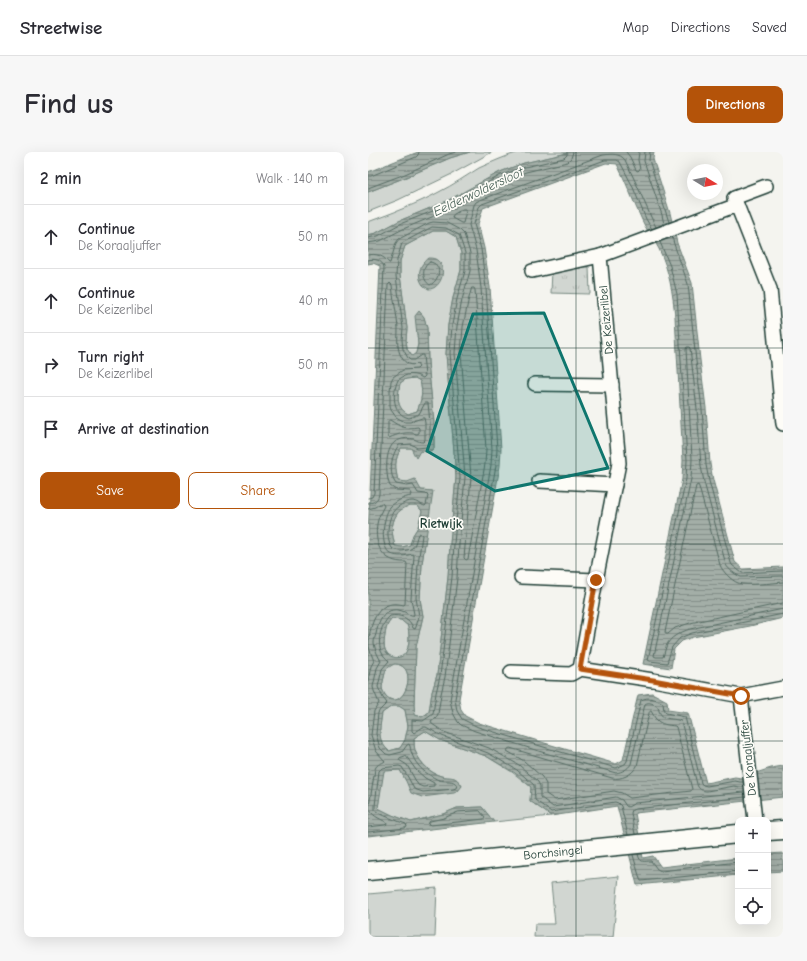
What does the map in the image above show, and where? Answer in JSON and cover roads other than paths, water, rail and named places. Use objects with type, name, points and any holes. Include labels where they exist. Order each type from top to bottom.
[{"type":"main road","points":[[771,831],[783,830]]},
{"type":"main road","name":"Borchsingel","points":[[368,871],[735,834]]},
{"type":"street","points":[[766,186],[734,198],[770,289],[783,424]]},
{"type":"street","points":[[532,271],[600,256],[737,205]]},
{"type":"street","name":"De Keizerlibel","points":[[580,669],[619,463],[600,256]]},
{"type":"street","points":[[535,384],[612,385]]},
{"type":"street","points":[[539,481],[615,485]]},
{"type":"street","points":[[521,577],[596,580]]},
{"type":"street","points":[[511,672],[571,674],[580,669],[653,680],[741,696],[783,688]]},
{"type":"street","name":"De Koraaljuffer","points":[[741,696],[754,814]]},
{"type":"water","points":[[418,152],[470,152],[450,158],[368,192],[368,172]]},
{"type":"water","name":"Eelderwoldersloot","points":[[572,152],[654,152],[653,159],[670,213],[677,243],[692,283],[706,408],[710,464],[735,562],[743,569],[783,567],[783,618],[693,637],[682,641],[674,649],[671,668],[643,664],[682,479],[683,460],[675,317],[670,282],[659,249],[644,224],[617,164],[606,163],[483,208],[478,224],[484,248],[490,287],[501,449],[500,466],[459,699],[461,710],[465,716],[479,723],[616,764],[623,760],[638,695],[652,693],[667,701],[668,710],[688,713],[706,783],[735,777],[741,778],[771,768],[783,766],[783,797],[635,813],[643,858],[653,856],[661,867],[735,858],[735,875],[637,885],[617,806],[551,816],[530,801],[531,787],[515,773],[486,756],[440,740],[425,731],[414,738],[415,750],[420,761],[433,773],[455,778],[462,786],[454,793],[422,797],[411,793],[400,770],[384,771],[378,808],[411,822],[443,814],[457,808],[482,807],[494,822],[368,836],[368,539],[380,266],[373,263],[368,264],[368,235],[376,233],[399,221],[447,201],[500,172],[524,163]],"holes":[[[433,231],[446,231],[456,237],[461,253],[461,270],[453,298],[448,325],[446,354],[456,477],[448,577],[437,675],[432,692],[429,712],[422,717],[415,715],[414,705],[416,647],[423,616],[420,599],[422,564],[433,491],[421,490],[415,479],[407,482],[398,481],[396,464],[401,448],[411,448],[416,458],[420,451],[428,452],[434,449],[434,423],[428,362],[427,328],[424,317],[419,311],[415,316],[418,344],[416,353],[412,356],[407,349],[407,328],[400,275],[400,261],[405,246]],[[415,378],[420,381],[422,389],[421,399],[417,411],[408,414],[399,404],[400,383],[406,379]],[[410,505],[417,505],[422,511],[418,527],[413,535],[410,545],[402,547],[395,546],[392,534],[393,522],[398,513]],[[392,619],[401,620],[408,626],[408,647],[406,653],[398,658],[389,655],[384,647],[386,630]],[[394,664],[398,664],[405,669],[408,675],[408,682],[406,690],[402,696],[392,700],[386,696],[382,688],[386,670]],[[392,706],[399,706],[405,710],[408,726],[405,740],[400,748],[389,751],[382,743],[380,734],[382,713]]]},
{"type":"water","points":[[428,258],[439,261],[442,268],[442,277],[440,281],[434,288],[429,289],[421,282],[419,274],[423,263]]},
{"type":"water","points":[[783,853],[783,871],[771,872],[771,854]]},
{"type":"district","name":"Rietwijk","points":[[441,523]]}]
